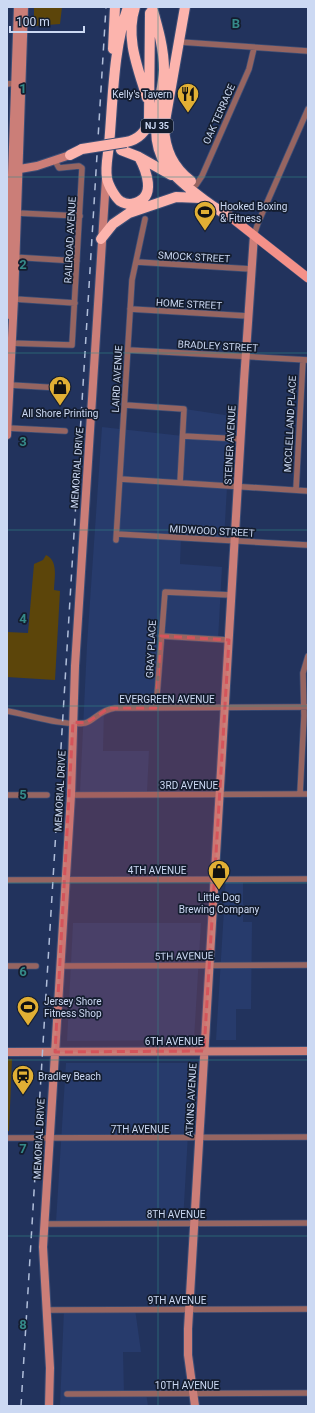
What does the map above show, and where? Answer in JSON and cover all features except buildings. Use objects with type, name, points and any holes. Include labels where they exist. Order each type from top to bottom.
[{"type":"highway","points":[[113,94],[111,69],[115,7]]},
{"type":"highway","points":[[128,7],[122,24],[113,94],[106,178],[115,196],[121,202],[129,204],[140,201],[146,194],[148,183],[147,172],[140,157]]},
{"type":"highway","points":[[136,7],[131,22],[132,45],[149,107]]},
{"type":"highway","points":[[70,155],[82,151],[111,149],[124,146],[136,139],[146,128],[149,107],[151,7]]},
{"type":"highway","name":"NJ 35","points":[[151,7],[162,45],[164,63],[157,135],[160,153],[173,176],[201,198],[228,215]]},
{"type":"highway","name":"NJ 35","points":[[184,8],[180,42],[165,119],[164,136],[174,164],[182,174],[228,215]]},
{"type":"highway","points":[[124,146],[173,176]]},
{"type":"highway","points":[[101,240],[113,224],[129,213],[176,197],[201,198]]},
{"type":"main road","name":"NJ 35","points":[[228,215],[308,278]]},
{"type":"street","points":[[7,315],[13,170],[14,83],[18,7]]},
{"type":"street","points":[[14,83],[24,7]]},
{"type":"street","points":[[180,42],[308,51]]},
{"type":"street","name":"OAK TERRACE","points":[[196,185],[202,176],[249,69],[254,48]]},
{"type":"street","name":"STEINER AVENUE","points":[[219,794],[254,235],[258,222],[308,109]]},
{"type":"street","points":[[13,170],[37,166],[70,155]]},
{"type":"street","name":"RAILROAD AVENUE","points":[[9,343],[72,345],[80,216],[81,166],[59,168],[55,160]]},
{"type":"street","points":[[13,170],[17,213],[10,257],[14,299],[9,343],[10,385],[7,430],[65,431]]},
{"type":"street","name":"MEMORIAL DRIVE","points":[[48,1406],[50,1368],[43,1265],[47,1138],[55,1052],[70,795],[75,666],[106,178]]},
{"type":"street","points":[[17,213],[80,216]]},
{"type":"street","name":"LAIRD AVENUE","points":[[116,537],[132,280],[145,219]]},
{"type":"street","points":[[10,257],[77,261]]},
{"type":"street","name":"SMOCK STREET","points":[[137,262],[251,269]]},
{"type":"street","points":[[14,299],[75,303]]},
{"type":"street","name":"HOME STREET","points":[[130,309],[248,316]]},
{"type":"street","name":"BRADLEY STREET","points":[[128,350],[306,360]]},
{"type":"street","name":"MCCLELLAND PLACE","points":[[296,490],[306,360]]},
{"type":"street","points":[[10,385],[60,388]]},
{"type":"street","points":[[125,405],[184,409],[180,484]]},
{"type":"street","points":[[183,436],[241,439]]},
{"type":"street","points":[[120,479],[308,491]]},
{"type":"street","name":"MIDWOOD STREET","points":[[116,537],[307,545]]},
{"type":"street","name":"GRAY PLACE","points":[[156,708],[165,592],[231,595]]},
{"type":"street","points":[[161,636],[228,640]]},
{"type":"street","points":[[300,794],[306,707],[303,673],[308,656]]},
{"type":"street","name":"EVERGREEN AVENUE","points":[[7,711],[86,723],[109,708],[306,707]]},
{"type":"street","name":"ATKINS AVENUE","points":[[195,1406],[188,1347],[189,1309],[219,794]]},
{"type":"street","name":"3RD AVENUE","points":[[70,795],[308,794]]},
{"type":"street","points":[[7,795],[47,795]]},
{"type":"street","name":"4TH AVENUE","points":[[7,880],[308,879]]},
{"type":"street","name":"5TH AVENUE","points":[[60,966],[308,965]]},
{"type":"street","points":[[7,966],[36,966]]},
{"type":"street","name":"6TH AVENUE","points":[[7,1052],[308,1051]]},
{"type":"street","name":"7TH AVENUE","points":[[7,1138],[308,1137]]},
{"type":"street","name":"8TH AVENUE","points":[[45,1224],[308,1223]]},
{"type":"street","name":"9TH AVENUE","points":[[46,1310],[308,1309]]},
{"type":"street","name":"10TH AVENUE","points":[[67,1394],[308,1393]]},
{"type":"highlighted area","points":[[161,636],[229,640],[204,1051],[55,1052],[73,722],[86,723],[109,708],[156,708]]},
{"type":"shaded area","points":[[34,7],[62,7],[60,24],[34,26]]},
{"type":"shaded area","points":[[185,409],[231,416],[224,540],[181,538],[180,564],[222,567],[218,640],[159,635],[153,705],[104,709],[103,751],[149,751],[147,792],[80,792],[87,645],[102,427],[183,436]]},
{"type":"shaded area","points":[[46,555],[53,561],[55,571],[54,590],[60,591],[55,680],[7,677],[7,632],[28,633],[34,564],[43,560]]},
{"type":"shaded area","points":[[226,877],[243,877],[243,922],[252,922],[251,1009],[236,1009],[236,1040],[216,1040]]},
{"type":"shaded area","points":[[73,923],[201,923],[194,1040],[67,1041]]},
{"type":"shaded area","points":[[7,1059],[12,1059],[9,1131],[7,1131]]},
{"type":"shaded area","points":[[66,1063],[192,1063],[183,1222],[56,1222]]},
{"type":"shaded area","points":[[64,1309],[135,1309],[141,1352],[123,1352],[124,1394],[146,1393],[148,1406],[60,1406]]},
{"type":"railway","points":[[21,1406],[106,7]]},
{"type":"place","name":"Kelly's Tavern","points":[[188,114]]},
{"type":"place","name":"Hooked Boxing & Fitness","points":[[205,232]]},
{"type":"place","name":"All Shore Printing","points":[[60,406]]},
{"type":"place","name":"Little Dog Brewing Company","points":[[219,890]]},
{"type":"place","name":"Jersey Shore Fitness Shop","points":[[28,1026]]},
{"type":"place","name":"Bradley Beach","points":[[23,1096]]}]
